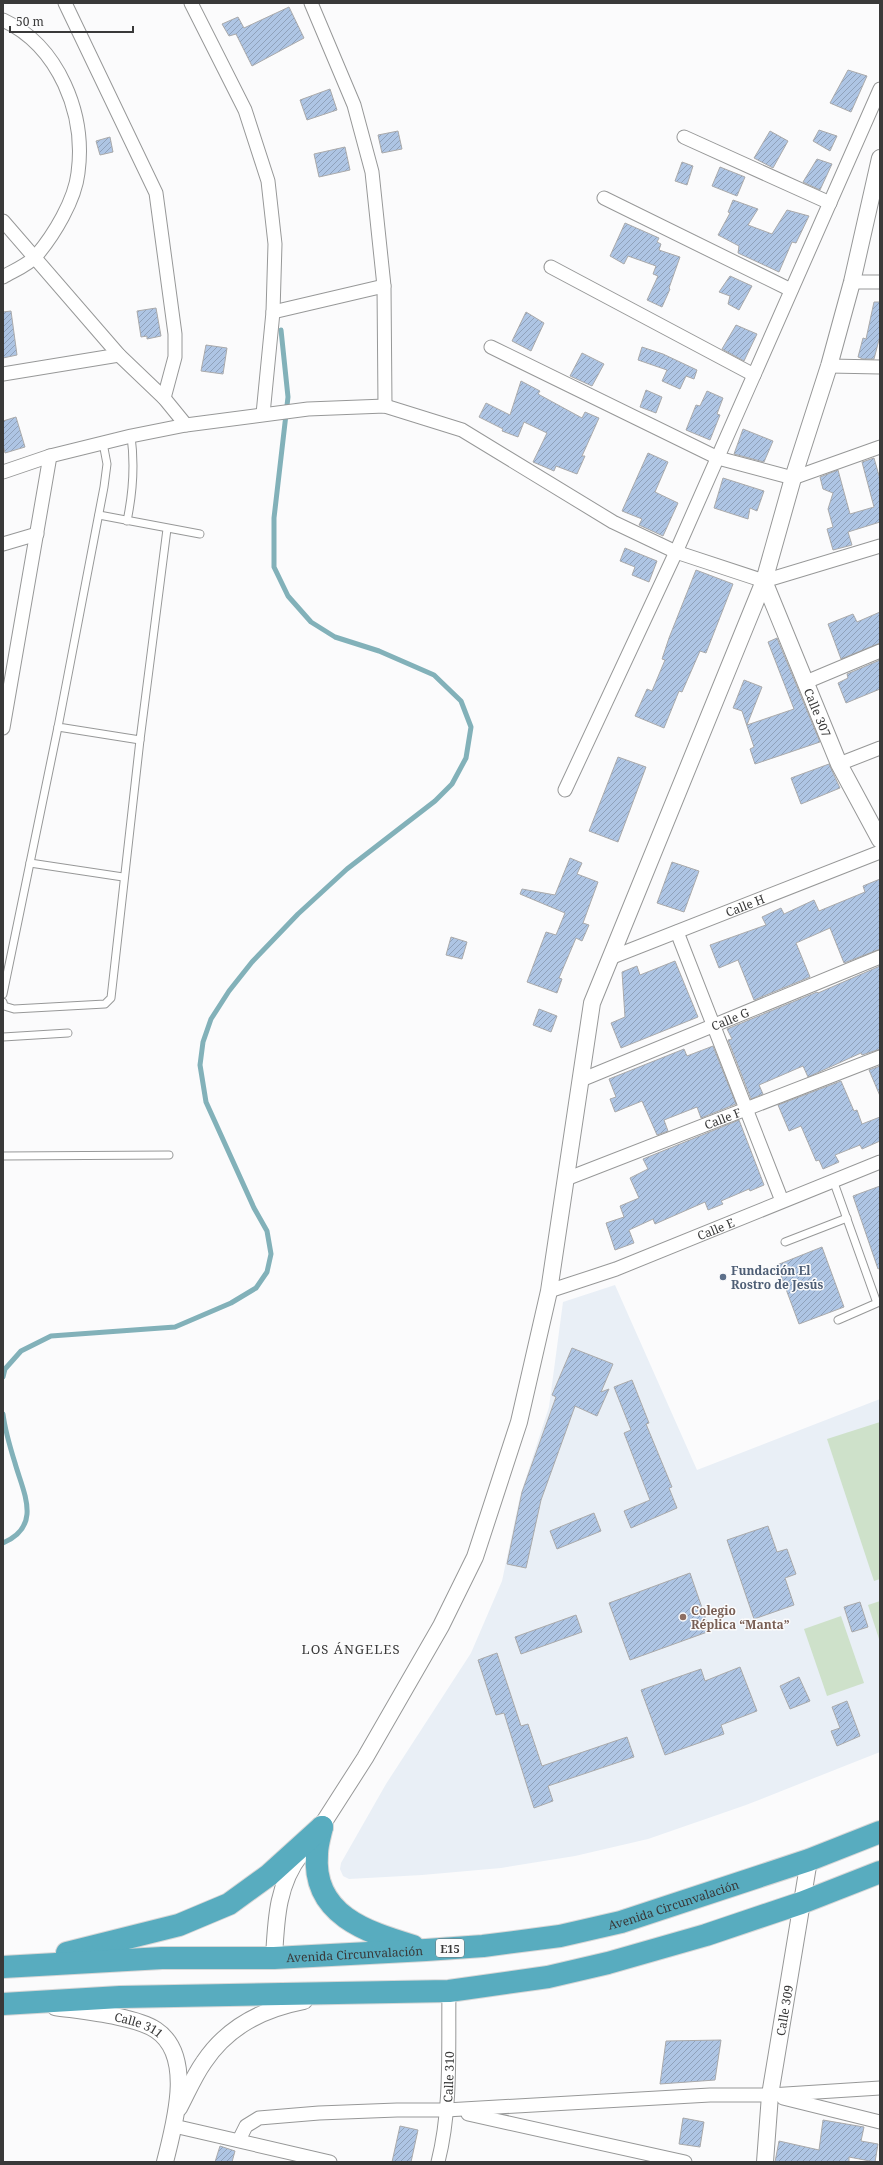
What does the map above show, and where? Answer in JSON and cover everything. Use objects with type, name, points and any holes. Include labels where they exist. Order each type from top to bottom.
[{"type":"highway","points":[[322,1827],[317,1854],[317,1875],[323,1892],[333,1906],[348,1921],[366,1931],[426,1950]]},
{"type":"highway","points":[[7,1967],[179,1926],[229,1904],[269,1875],[322,1827]]},
{"type":"highway","name":"Avenida Circunvalación","points":[[7,1967],[162,1958],[274,1958],[426,1950],[483,1946],[552,1937],[621,1922],[809,1860],[880,1832]]},
{"type":"highway","points":[[3,2004],[120,1997],[449,1991],[548,1977],[608,1963],[706,1935],[801,1903],[880,1872]]},
{"type":"street","points":[[65,3],[156,193],[175,334],[175,357],[164,398]]},
{"type":"street","points":[[191,3],[245,110],[268,180],[274,244],[273,312],[263,414]]},
{"type":"street","points":[[311,3],[354,105],[372,172],[384,286],[385,406]]},
{"type":"street","points":[[3,20],[14,26],[46,54],[68,90],[79,131],[78,174],[64,215],[35,257],[3,277]]},
{"type":"street","points":[[565,790],[676,552],[880,89]]},
{"type":"street","points":[[684,137],[830,203]]},
{"type":"street","points":[[274,1958],[275,1923],[281,1890],[293,1864],[322,1827],[365,1758],[441,1626],[476,1557],[519,1422],[549,1291],[592,1003],[764,581],[793,478],[829,366],[876,187],[880,158]]},
{"type":"street","points":[[604,198],[791,290]]},
{"type":"street","points":[[3,221],[119,354],[164,398],[186,425]]},
{"type":"street","points":[[551,267],[754,375]]},
{"type":"street","points":[[852,282],[880,282]]},
{"type":"street","points":[[273,312],[384,286]]},
{"type":"street","points":[[491,347],[718,458],[793,478],[880,447]]},
{"type":"street","points":[[3,374],[119,354]]},
{"type":"street","points":[[829,366],[880,367]]},
{"type":"street","points":[[3,472],[50,456],[131,436],[186,425],[308,409],[385,406],[462,430],[613,522],[676,552],[764,581],[880,546]]},
{"type":"street","points":[[3,728],[5,708],[50,456]]},
{"type":"street","points":[[3,544],[37,534]]},
{"type":"street","name":"Calle 307","points":[[764,581],[839,764],[880,840]]},
{"type":"street","points":[[806,682],[880,651]]},
{"type":"street","points":[[839,764],[880,748]]},
{"type":"street","name":"Calle H","points":[[610,958],[880,852]]},
{"type":"street","points":[[677,932],[782,1201]]},
{"type":"street","name":"Calle G","points":[[581,1080],[880,957]]},
{"type":"street","name":"Calle F","points":[[566,1180],[746,1108],[880,1057]]},
{"type":"street","name":"Calle E","points":[[549,1291],[616,1269],[880,1162]]},
{"type":"street","name":"Calle 309","points":[[765,2162],[770,2095],[809,1860]]},
{"type":"street","name":"Calle 310","points":[[438,2162],[444,2140],[446,2110],[449,1991]]},
{"type":"street","name":"Calle 311","points":[[176,2118],[204,2062],[218,2044],[237,2028],[277,2006],[333,1994]]},
{"type":"street","name":"Calle 311","points":[[34,2003],[133,2021],[156,2030],[173,2051],[178,2080],[176,2118],[166,2162]]},
{"type":"street","points":[[239,2140],[246,2126],[260,2118],[319,2112],[446,2110],[710,2095],[770,2095],[880,2088]]},
{"type":"street","points":[[770,2095],[880,2122]]},
{"type":"street","points":[[446,2110],[685,2162]]},
{"type":"street","points":[[176,2118],[239,2140],[330,2162]]},
{"type":"lane","points":[[127,521],[133,490],[134,460],[131,436]]},
{"type":"lane","points":[[3,994],[100,516],[107,464],[103,443]]},
{"type":"lane","points":[[100,516],[200,534]]},
{"type":"lane","points":[[3,1002],[4,1006],[14,1009],[105,1004],[111,998],[123,878],[167,529]]},
{"type":"lane","points":[[58,727],[140,740]]},
{"type":"lane","points":[[30,863],[123,878]]},
{"type":"lane","points":[[3,1037],[68,1033]]},
{"type":"lane","points":[[3,1156],[169,1155]]},
{"type":"lane","points":[[833,1180],[877,1303],[838,1320]]},
{"type":"lane","points":[[785,1242],[847,1218]]},
{"type":"shaded area","name":"Colegio Réplica “Manta”","points":[[615,1285],[697,1470],[880,1399],[880,1752],[746,1805],[648,1839],[575,1856],[501,1868],[422,1875],[349,1879],[343,1876],[340,1869],[341,1863],[386,1784],[471,1653],[502,1581],[520,1496],[549,1407],[563,1302]]},
{"type":"green space","points":[[880,1422],[880,1579],[874,1581],[827,1439]]},
{"type":"green space","points":[[880,1601],[880,1642],[868,1605]]},
{"type":"green space","points":[[841,1616],[864,1683],[827,1696],[804,1629]]},
{"type":"building","points":[[289,7],[304,38],[252,66],[236,34],[229,36],[222,24],[238,17],[244,28]]},
{"type":"building","points":[[848,70],[867,76],[851,112],[830,103]]},
{"type":"building","points":[[330,89],[337,110],[307,120],[300,100]]},
{"type":"building","points":[[819,130],[837,136],[830,151],[813,141]]},
{"type":"building","points":[[398,131],[402,149],[382,153],[378,135]]},
{"type":"building","points":[[770,131],[788,141],[773,168],[754,158]]},
{"type":"building","points":[[110,137],[113,152],[100,155],[96,141]]},
{"type":"building","points":[[345,147],[350,170],[319,177],[314,154]]},
{"type":"building","points":[[817,159],[832,164],[820,190],[803,182]]},
{"type":"building","points":[[682,162],[693,166],[687,185],[675,181]]},
{"type":"building","points":[[720,167],[745,177],[737,196],[712,186]]},
{"type":"building","points":[[733,200],[758,209],[748,225],[772,234],[787,210],[809,216],[796,243],[792,242],[779,272],[738,253],[739,246],[718,235],[730,213],[728,212]]},
{"type":"building","points":[[625,223],[659,238],[657,242],[661,244],[659,250],[680,257],[669,288],[670,289],[662,307],[647,300],[658,276],[653,274],[656,266],[628,256],[624,264],[610,256]]},
{"type":"building","points":[[730,276],[752,286],[739,310],[728,304],[730,296],[719,292]]},
{"type":"building","points":[[874,302],[880,302],[880,336],[874,359],[863,359],[858,357],[863,338],[866,339]]},
{"type":"building","points":[[156,308],[161,336],[147,339],[147,336],[141,337],[137,311]]},
{"type":"building","points":[[11,311],[17,355],[3,358],[3,312]]},
{"type":"building","points":[[526,312],[544,323],[531,351],[512,341]]},
{"type":"building","points":[[736,325],[757,334],[744,361],[722,349]]},
{"type":"building","points":[[206,345],[227,348],[223,374],[201,371]]},
{"type":"building","points":[[642,347],[663,354],[697,370],[694,379],[686,376],[680,389],[662,381],[667,370],[638,360]]},
{"type":"building","points":[[582,353],[604,364],[592,386],[570,376]]},
{"type":"building","points":[[521,381],[540,391],[538,394],[582,418],[585,412],[599,418],[582,456],[585,456],[577,474],[556,466],[554,471],[533,462],[547,433],[524,422],[518,437],[502,431],[503,429],[479,417],[486,403],[510,415]]},
{"type":"building","points":[[646,390],[662,397],[656,413],[640,407]]},
{"type":"building","points":[[707,391],[723,398],[717,414],[720,415],[710,440],[686,430],[696,405],[700,406]]},
{"type":"building","points":[[16,417],[25,447],[5,453],[3,445],[3,421]]},
{"type":"building","points":[[743,429],[773,441],[764,462],[734,454]]},
{"type":"building","points":[[648,453],[668,462],[655,492],[678,503],[663,536],[639,525],[642,519],[622,511]]},
{"type":"building","points":[[874,458],[880,479],[880,522],[848,532],[852,545],[833,550],[827,529],[833,527],[828,509],[833,493],[823,489],[820,477],[838,470],[850,514],[874,507],[862,462]]},
{"type":"building","points":[[723,478],[764,491],[757,511],[750,508],[748,519],[714,508]]},
{"type":"building","points":[[625,548],[657,561],[649,582],[632,575],[635,567],[620,561]]},
{"type":"building","points":[[696,570],[733,584],[706,653],[700,651],[682,692],[679,691],[664,728],[635,716],[647,689],[652,691],[665,660],[662,659],[669,638]]},
{"type":"building","points":[[880,612],[880,643],[841,659],[828,624],[853,614],[857,622]]},
{"type":"building","points":[[777,638],[820,742],[755,764],[750,749],[754,747],[742,711],[733,708],[744,680],[762,687],[747,725],[794,709],[768,642]]},
{"type":"building","points":[[880,660],[880,689],[846,703],[838,683],[848,678],[847,674]]},
{"type":"building","points":[[618,757],[646,767],[618,842],[589,831]]},
{"type":"building","points":[[829,764],[840,788],[801,804],[791,778]]},
{"type":"building","points":[[570,858],[582,863],[577,874],[598,882],[583,923],[589,925],[582,941],[576,938],[559,978],[562,979],[557,993],[527,982],[546,932],[556,935],[565,913],[520,894],[522,889],[555,895]]},
{"type":"building","points":[[672,862],[699,871],[684,912],[657,903]]},
{"type":"building","points":[[880,879],[880,949],[844,963],[830,928],[796,943],[810,977],[754,1000],[738,960],[719,968],[710,945],[766,925],[762,917],[781,908],[784,914],[814,900],[819,911],[865,892],[863,886]]},
{"type":"building","points":[[451,937],[467,942],[462,959],[446,955]]},
{"type":"building","points":[[675,961],[698,1017],[621,1048],[611,1023],[625,1017],[622,972],[637,966],[640,975]]},
{"type":"building","points":[[880,966],[880,1049],[862,1055],[861,1053],[808,1077],[803,1066],[759,1085],[763,1094],[751,1099],[728,1040],[732,1039],[727,1029],[817,992],[818,993]]},
{"type":"building","points":[[539,1009],[557,1016],[551,1032],[533,1025]]},
{"type":"building","points":[[713,1046],[736,1104],[701,1118],[697,1107],[664,1120],[668,1131],[657,1135],[642,1101],[615,1112],[610,1099],[616,1097],[609,1079],[684,1049],[687,1056]]},
{"type":"building","points":[[880,1066],[880,1096],[869,1070]]},
{"type":"building","points":[[841,1081],[854,1111],[857,1110],[862,1124],[880,1117],[880,1141],[862,1149],[860,1145],[835,1155],[839,1162],[823,1169],[819,1160],[816,1161],[801,1126],[789,1131],[778,1105]]},
{"type":"building","points":[[739,1120],[764,1185],[750,1191],[749,1189],[721,1201],[723,1204],[708,1210],[705,1202],[655,1224],[653,1219],[629,1230],[634,1243],[615,1250],[606,1223],[624,1217],[620,1206],[639,1198],[630,1178],[648,1169],[643,1159]]},
{"type":"building","points":[[880,1186],[880,1268],[878,1269],[853,1196]]},
{"type":"building","points":[[822,1247],[844,1307],[799,1324],[777,1265]]},
{"type":"building","points":[[572,1348],[613,1364],[601,1392],[609,1389],[597,1416],[575,1406],[541,1500],[526,1568],[507,1564],[522,1492],[556,1397],[552,1395]]},
{"type":"building","points":[[632,1380],[649,1423],[646,1424],[672,1487],[669,1488],[677,1508],[631,1528],[624,1511],[650,1500],[624,1433],[631,1430],[614,1387]]},
{"type":"building","points":[[594,1513],[601,1531],[557,1549],[550,1531]]},
{"type":"building","points":[[768,1526],[777,1552],[787,1549],[796,1574],[785,1578],[794,1605],[754,1619],[727,1540]]},
{"type":"building","points":[[690,1573],[710,1631],[630,1660],[609,1603]]},
{"type":"building","points":[[860,1602],[868,1627],[852,1632],[844,1607]]},
{"type":"building","points":[[576,1615],[582,1632],[521,1654],[515,1637]]},
{"type":"building","points":[[497,1653],[521,1726],[528,1724],[542,1766],[627,1737],[634,1757],[548,1786],[553,1801],[534,1808],[504,1713],[496,1715],[478,1660]]},
{"type":"building","points":[[740,1667],[757,1711],[721,1725],[724,1734],[665,1755],[641,1690],[701,1669],[705,1681]]},
{"type":"building","points":[[799,1677],[810,1701],[790,1709],[780,1686]]},
{"type":"building","points":[[847,1701],[860,1736],[837,1746],[831,1731],[840,1728],[832,1707]]},
{"type":"building","points":[[721,2040],[715,2080],[660,2084],[666,2041]]},
{"type":"building","points":[[683,2118],[704,2122],[700,2147],[679,2144]]},
{"type":"building","points":[[823,2120],[864,2127],[861,2141],[878,2144],[875,2162],[849,2157],[849,2162],[775,2162],[779,2141],[819,2150]]},
{"type":"building","points":[[400,2126],[418,2130],[411,2162],[392,2162]]},
{"type":"building","points":[[220,2146],[235,2151],[232,2162],[215,2162]]},
{"type":"waterway","points":[[3,1377],[5,1369],[21,1351],[51,1336],[175,1327],[231,1303],[256,1288],[267,1272],[271,1254],[267,1231],[254,1208],[206,1102],[200,1065],[203,1042],[211,1019],[229,991],[252,962],[298,914],[347,869],[435,801],[452,784],[466,758],[471,727],[461,701],[434,675],[379,651],[335,637],[311,622],[288,596],[274,567],[274,518],[288,397],[281,330]]},
{"type":"waterway","points":[[3,1414],[27,1508],[23,1527],[15,1536],[3,1543]]},
{"type":"place","name":"Fundación El Rostro de Jesús","points":[[723,1277]]},
{"type":"place","name":"Colegio Réplica “Manta”","points":[[683,1617]]},
{"type":"district","name":"LOS ÁNGELES","points":[[351,1649]]}]
